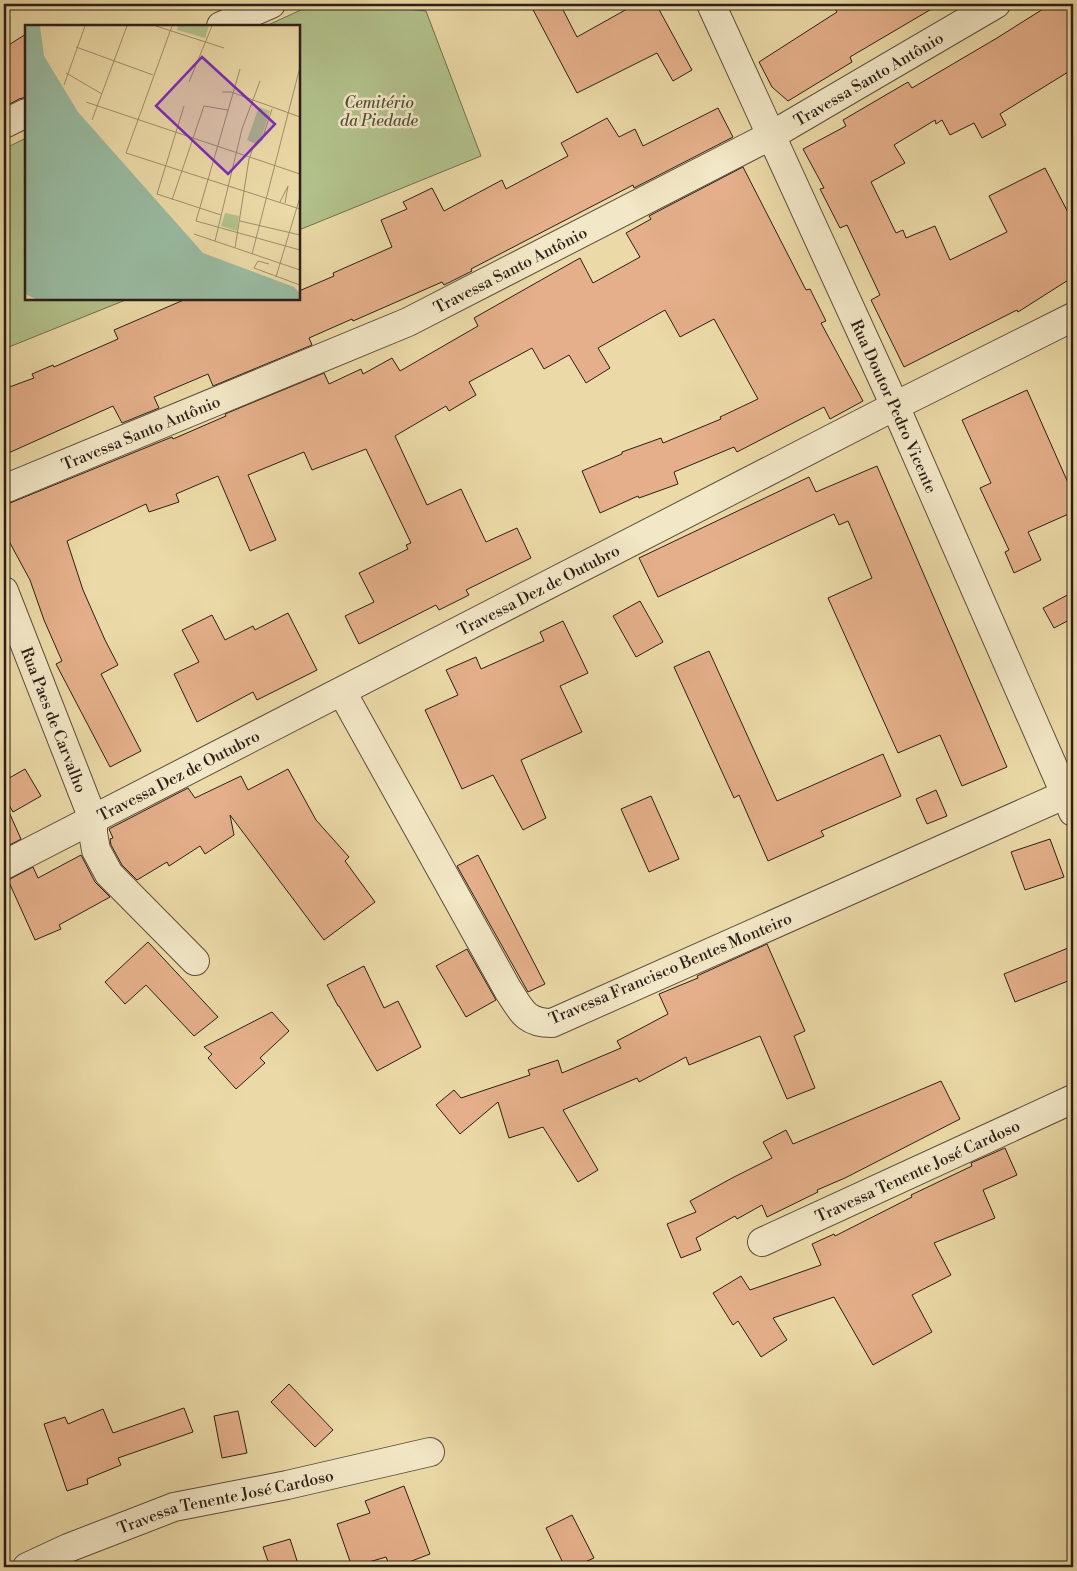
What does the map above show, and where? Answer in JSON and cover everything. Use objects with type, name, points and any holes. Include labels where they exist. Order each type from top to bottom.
[{"type":"street","points":[[223,25],[271,4]]},
{"type":"street","name":"Rua Doutor Pedro Vicente","points":[[711,4],[895,406],[1071,800]]},
{"type":"street","name":"Travessa Santo Antônio","points":[[4,489],[408,322],[772,135],[996,4]]},
{"type":"street","points":[[4,124],[25,114]]},
{"type":"street","name":"Travessa Dez de Outubro","points":[[4,865],[895,406],[1073,317]]},
{"type":"street","name":"Rua Paes de Carvalho","points":[[4,591],[94,819],[93,833],[96,850],[109,874],[195,961]]},
{"type":"street","name":"Travessa Francisco Bentes Monteiro","points":[[342,692],[508,990],[524,1014],[539,1023],[552,1023],[1071,800]]},
{"type":"street","name":"Travessa Tenente José Cardoso","points":[[762,1242],[1073,1099]]},
{"type":"street","name":"Travessa Tenente José Cardoso","points":[[27,1567],[68,1548],[174,1507],[287,1485],[430,1452]]},
{"type":"green space","name":"Cemitério da Piedade","points":[[314,4],[362,4],[426,11],[481,156],[300,230],[300,25],[268,25]]},
{"type":"green space","points":[[25,138],[25,300],[126,300],[4,349],[4,149]]},
{"type":"building","points":[[530,4],[560,4],[577,37],[636,4],[656,4],[692,70],[673,81],[657,53],[577,93]]},
{"type":"building","points":[[832,4],[940,4],[850,57],[852,62],[788,101],[772,87],[759,62],[837,12]]},
{"type":"building","points":[[1051,4],[1063,4],[1073,19],[1073,69],[1000,114],[1006,125],[982,138],[974,123],[950,135],[942,120],[936,124],[935,120],[894,145],[905,163],[871,182],[896,233],[903,230],[906,238],[935,226],[950,260],[1007,232],[989,196],[1045,168],[1073,222],[1073,277],[1018,312],[1017,310],[904,367],[871,300],[880,295],[847,225],[840,228],[820,189],[824,188],[803,149],[846,126],[843,120],[908,82],[912,88]]},
{"type":"building","points":[[25,35],[25,97],[4,107],[4,48]]},
{"type":"building","points":[[718,108],[733,137],[634,188],[633,185],[471,269],[472,271],[444,285],[442,282],[309,338],[312,345],[213,386],[208,374],[154,397],[159,408],[122,423],[113,406],[4,455],[4,389],[34,378],[32,374],[53,365],[54,367],[118,339],[114,330],[184,300],[300,300],[300,291],[334,276],[333,273],[392,247],[381,220],[407,209],[403,202],[432,188],[444,211],[502,180],[506,189],[568,156],[561,143],[607,118],[619,137],[635,129],[643,146]]},
{"type":"building","points":[[743,167],[806,290],[810,289],[826,321],[821,323],[863,401],[830,419],[824,407],[737,452],[734,447],[674,472],[678,484],[639,498],[638,496],[600,513],[582,471],[622,454],[622,452],[661,438],[663,443],[721,419],[720,417],[758,399],[714,319],[680,337],[665,310],[598,348],[610,368],[586,383],[569,355],[544,369],[532,348],[469,382],[476,395],[449,411],[446,406],[395,436],[427,505],[461,489],[486,542],[517,528],[531,558],[466,590],[469,595],[439,610],[436,605],[359,644],[345,616],[374,602],[359,573],[408,549],[406,545],[411,543],[366,449],[312,470],[304,452],[248,475],[276,540],[250,551],[218,476],[176,494],[179,502],[149,512],[146,504],[67,541],[83,590],[118,665],[101,674],[141,751],[110,767],[56,664],[62,661],[44,620],[30,580],[4,532],[4,504],[172,437],[173,439],[226,416],[225,414],[324,373],[329,384],[361,369],[363,374],[392,358],[400,371],[478,326],[474,318],[580,258],[593,283],[640,257],[626,233],[651,219],[649,216]]},
{"type":"building","points":[[1027,390],[1073,494],[1073,512],[1028,532],[1041,560],[1014,573],[1005,552],[1009,550],[980,488],[991,483],[962,420]]},
{"type":"building","points":[[877,466],[1007,767],[962,786],[940,735],[898,753],[828,598],[872,578],[848,521],[839,525],[834,514],[658,597],[639,558],[809,477],[816,492]]},
{"type":"building","points":[[1073,592],[1073,618],[1054,628],[1043,608]]},
{"type":"building","points":[[640,601],[663,642],[636,657],[613,616]]},
{"type":"building","points":[[288,613],[317,670],[257,700],[253,692],[197,722],[174,674],[199,662],[182,630],[212,615],[225,640],[253,626],[255,630]]},
{"type":"building","points":[[563,621],[588,673],[560,686],[582,732],[521,760],[546,818],[523,830],[493,775],[462,789],[425,710],[458,695],[446,670],[476,657],[481,669],[544,641],[540,632]]},
{"type":"building","points":[[709,651],[777,801],[883,754],[901,796],[821,831],[824,836],[768,861],[739,795],[734,798],[674,667]]},
{"type":"building","points":[[25,769],[41,796],[13,812],[4,796],[4,781]]},
{"type":"building","points":[[288,769],[316,820],[349,857],[345,861],[375,902],[324,940],[230,815],[234,835],[205,854],[200,846],[169,866],[167,862],[137,880],[122,865],[111,845],[110,839],[113,838],[109,829],[188,788],[195,798],[241,776],[248,790]]},
{"type":"building","points":[[936,790],[947,816],[927,824],[916,799]]},
{"type":"building","points":[[651,796],[679,859],[649,872],[621,809]]},
{"type":"building","points":[[4,801],[21,839],[4,848]]},
{"type":"building","points":[[1050,839],[1064,877],[1025,890],[1011,852]]},
{"type":"building","points":[[81,855],[95,882],[110,897],[59,925],[61,929],[35,940],[8,880],[33,867],[38,878]]},
{"type":"building","points":[[478,855],[545,984],[528,992],[457,866]]},
{"type":"building","points":[[148,942],[218,1017],[194,1036],[146,985],[125,1004],[105,982]]},
{"type":"building","points":[[767,944],[805,1031],[794,1036],[815,1088],[787,1099],[760,1036],[689,1065],[686,1057],[639,1082],[637,1078],[563,1110],[598,1170],[578,1182],[543,1127],[509,1138],[498,1102],[460,1134],[436,1105],[454,1090],[461,1098],[530,1075],[528,1070],[558,1060],[562,1073],[621,1048],[617,1041],[668,1014],[659,994],[698,978],[697,976]]},
{"type":"building","points":[[1073,946],[1073,979],[1015,1002],[1004,974]]},
{"type":"building","points":[[467,949],[496,1000],[466,1017],[436,966]]},
{"type":"building","points":[[364,966],[384,1008],[398,1001],[421,1047],[377,1071],[327,985]]},
{"type":"building","points":[[272,1012],[289,1031],[260,1058],[265,1063],[236,1089],[208,1058],[212,1054],[204,1047]]},
{"type":"building","points":[[941,1081],[960,1119],[767,1217],[762,1205],[737,1219],[735,1216],[696,1238],[701,1250],[681,1258],[667,1224],[696,1212],[690,1201],[772,1158],[763,1142],[786,1130],[793,1144]]},
{"type":"building","points":[[1005,1148],[1017,1175],[983,1190],[995,1218],[934,1243],[951,1275],[912,1295],[932,1332],[873,1365],[834,1297],[773,1318],[787,1340],[761,1357],[738,1321],[733,1325],[713,1293],[741,1276],[750,1290],[821,1265],[812,1244],[834,1234],[835,1236],[912,1197],[911,1195],[972,1166],[971,1163]]},
{"type":"building","points":[[289,1384],[333,1430],[315,1447],[271,1402]]},
{"type":"building","points":[[184,1408],[193,1432],[118,1458],[121,1465],[87,1479],[88,1484],[67,1491],[44,1424],[65,1417],[68,1424],[103,1409],[113,1433]]},
{"type":"building","points":[[238,1411],[247,1453],[222,1458],[214,1416]]},
{"type":"building","points":[[404,1486],[430,1554],[396,1567],[390,1567],[386,1557],[352,1567],[337,1524],[370,1513],[365,1501]]},
{"type":"building","points":[[572,1515],[594,1558],[574,1567],[565,1567],[546,1528]]},
{"type":"building","points":[[290,1539],[299,1567],[270,1567],[263,1547]]}]
